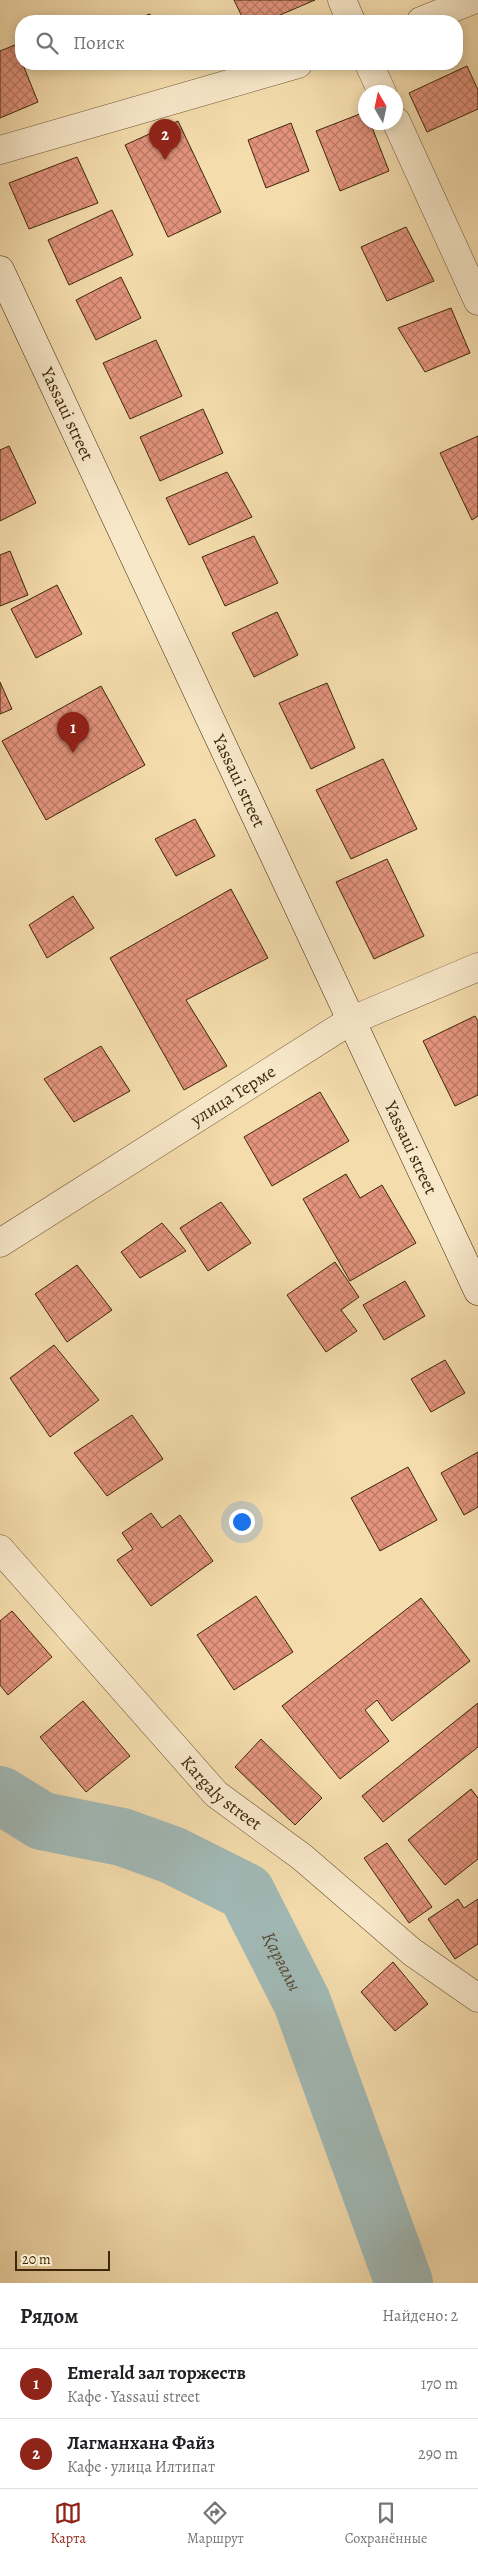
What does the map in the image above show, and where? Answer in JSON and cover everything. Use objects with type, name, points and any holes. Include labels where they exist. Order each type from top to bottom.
[{"type":"street","points":[[342,0],[348,15]]},
{"type":"street","points":[[436,15],[473,0]]},
{"type":"street","points":[[0,150],[277,70]]},
{"type":"street","points":[[372,70],[379,85]]},
{"type":"street","points":[[400,130],[478,301]]},
{"type":"street","name":"Yassaui street","points":[[0,270],[478,1291]]},
{"type":"street","name":"улица Терме","points":[[0,1243],[350,1021],[478,967]]},
{"type":"street","name":"Kargaly street","points":[[0,1549],[216,1794],[302,1857],[412,1952],[478,1998]]},
{"type":"building","points":[[234,0],[315,0],[280,15],[241,15]]},
{"type":"building","points":[[15,45],[15,70],[25,70],[38,102],[0,118],[0,51]]},
{"type":"building","points":[[467,66],[478,90],[478,109],[427,132],[409,93],[458,70],[463,70],[463,68]]},
{"type":"building","points":[[358,115],[358,130],[373,130],[389,171],[340,191],[316,131]]},
{"type":"building","points":[[178,121],[221,212],[168,237],[125,145]]},
{"type":"building","points":[[291,123],[309,171],[266,188],[248,140]]},
{"type":"building","points":[[77,157],[98,203],[29,229],[9,183]]},
{"type":"building","points":[[112,210],[133,255],[69,285],[48,240]]},
{"type":"building","points":[[406,227],[434,281],[387,301],[361,247]]},
{"type":"building","points":[[121,277],[141,318],[96,340],[76,300]]},
{"type":"building","points":[[451,308],[470,353],[425,372],[398,328]]},
{"type":"building","points":[[156,340],[182,396],[130,419],[103,363]]},
{"type":"building","points":[[203,409],[223,453],[160,481],[140,437]]},
{"type":"building","points":[[478,436],[478,516],[472,520],[440,453]]},
{"type":"building","points":[[9,446],[36,503],[0,521],[0,450]]},
{"type":"building","points":[[227,472],[252,517],[189,545],[166,498]]},
{"type":"building","points":[[254,536],[278,583],[225,606],[202,557]]},
{"type":"building","points":[[10,551],[28,595],[0,606],[0,555]]},
{"type":"building","points":[[57,585],[82,634],[36,658],[11,609]]},
{"type":"building","points":[[277,612],[298,655],[254,677],[232,633]]},
{"type":"building","points":[[0,682],[12,709],[0,714]]},
{"type":"building","points":[[327,683],[355,748],[311,769],[279,703]]},
{"type":"building","points":[[101,686],[145,765],[46,820],[2,741]]},
{"type":"building","points":[[383,759],[417,829],[351,859],[316,790]]},
{"type":"building","points":[[195,819],[215,856],[176,876],[155,839]]},
{"type":"building","points":[[387,859],[424,936],[374,959],[336,882]]},
{"type":"building","points":[[231,889],[268,958],[186,1000],[227,1066],[184,1090],[110,958]]},
{"type":"building","points":[[73,896],[94,928],[47,958],[29,925]]},
{"type":"building","points":[[475,1016],[478,1021],[478,1095],[455,1106],[423,1041]]},
{"type":"building","points":[[101,1046],[130,1091],[74,1122],[44,1079]]},
{"type":"building","points":[[320,1092],[349,1141],[272,1186],[244,1137]]},
{"type":"building","points":[[346,1174],[360,1198],[382,1185],[416,1243],[350,1281],[303,1199]]},
{"type":"building","points":[[221,1202],[251,1243],[208,1271],[180,1228]]},
{"type":"building","points":[[162,1223],[186,1251],[140,1278],[121,1252]]},
{"type":"building","points":[[335,1262],[359,1297],[341,1310],[357,1331],[326,1352],[287,1295]]},
{"type":"building","points":[[77,1265],[112,1310],[67,1342],[35,1294]]},
{"type":"building","points":[[405,1281],[425,1316],[384,1340],[363,1305]]},
{"type":"building","points":[[54,1345],[99,1400],[50,1437],[10,1378]]},
{"type":"building","points":[[445,1360],[465,1393],[431,1412],[411,1379]]},
{"type":"building","points":[[132,1415],[163,1459],[107,1496],[74,1453]]},
{"type":"building","points":[[478,1452],[478,1507],[464,1515],[441,1473]]},
{"type":"building","points":[[408,1467],[437,1520],[380,1551],[351,1498]]},
{"type":"building","points":[[151,1513],[162,1528],[180,1515],[213,1561],[151,1606],[117,1560],[133,1549],[122,1533]]},
{"type":"building","points":[[256,1596],[293,1652],[234,1690],[197,1635]]},
{"type":"building","points":[[421,1598],[470,1661],[392,1721],[377,1700],[365,1710],[389,1741],[340,1779],[282,1706]]},
{"type":"building","points":[[12,1611],[52,1657],[8,1695],[0,1685],[0,1621]]},
{"type":"building","points":[[83,1701],[130,1756],[86,1792],[40,1737]]},
{"type":"building","points":[[478,1703],[478,1747],[383,1822],[362,1796]]},
{"type":"building","points":[[261,1739],[322,1798],[295,1825],[235,1767]]},
{"type":"building","points":[[471,1789],[478,1798],[478,1859],[445,1885],[408,1840]]},
{"type":"building","points":[[387,1843],[432,1907],[409,1923],[364,1858]]},
{"type":"building","points":[[458,1899],[464,1908],[478,1899],[478,1944],[455,1959],[428,1919]]},
{"type":"building","points":[[393,1962],[428,2004],[395,2031],[361,1992]]},
{"type":"waterway","name":"Қарғалы","points":[[0,1795],[42,1821],[122,1837],[172,1855],[246,1892],[302,2002],[404,2283]]},
{"type":"place","name":"Лагманхана Файз","points":[[165,160]]},
{"type":"place","name":"Emerald зал торжеств","points":[[73,753]]}]
